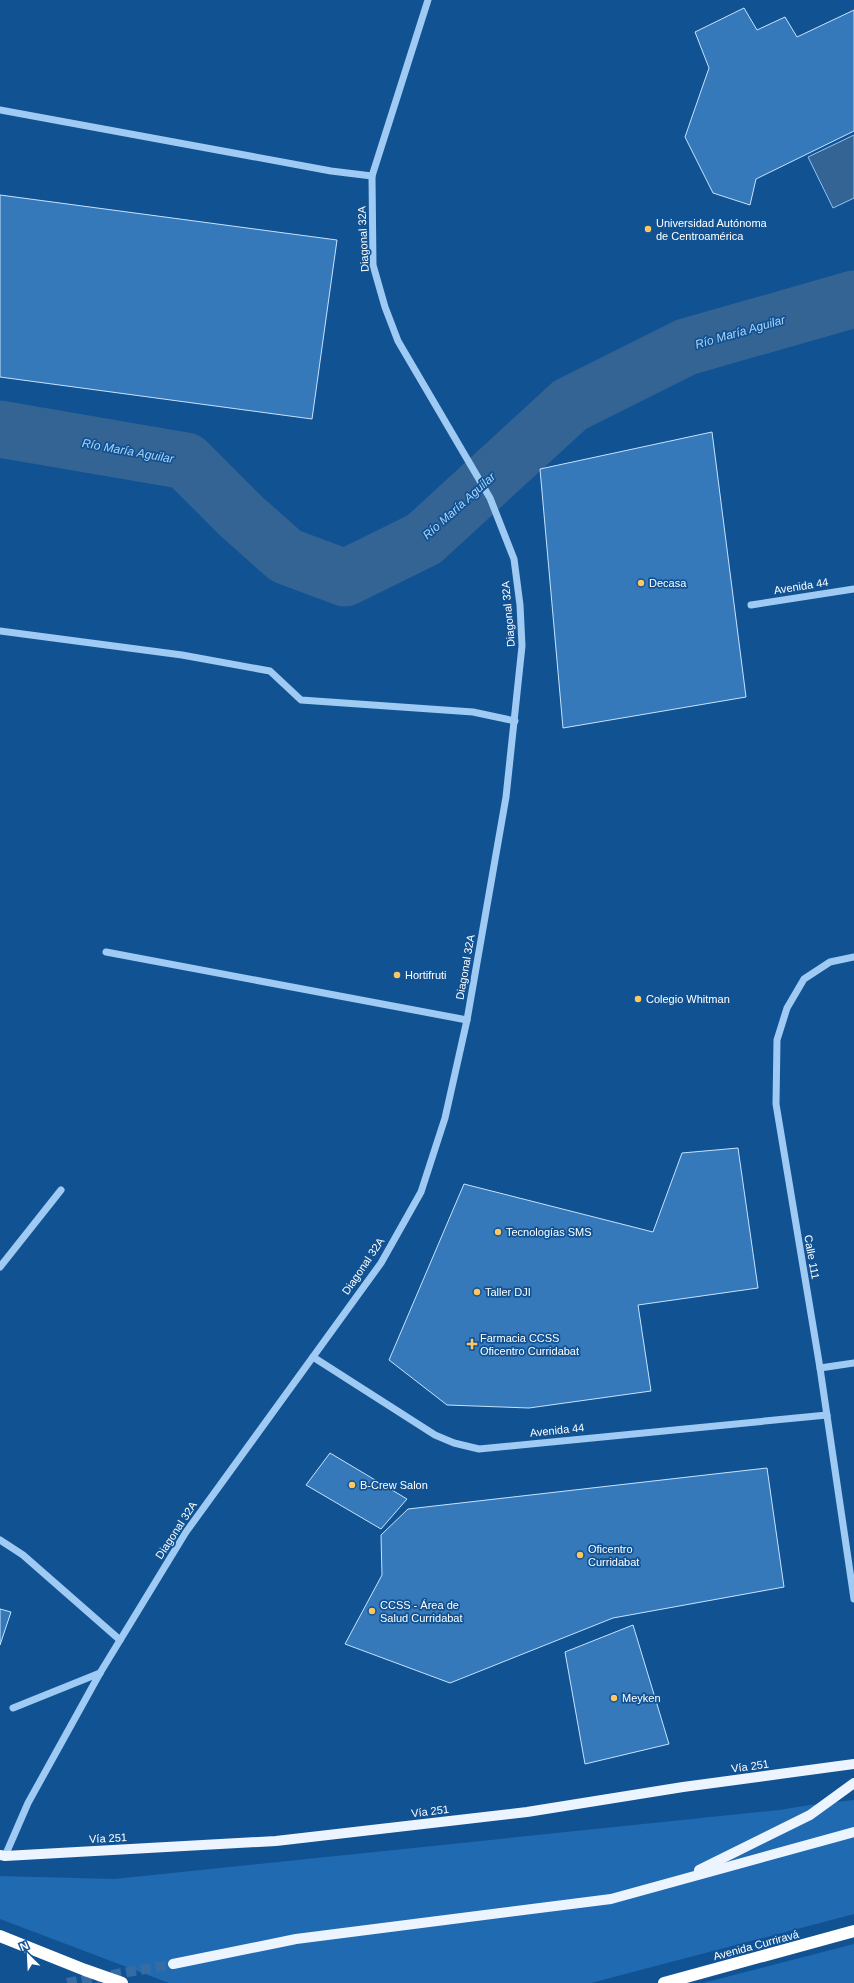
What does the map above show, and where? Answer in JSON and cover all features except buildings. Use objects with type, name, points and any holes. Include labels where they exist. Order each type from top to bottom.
[{"type":"highway","name":"Avenida Curriravá","points":[[664,1983],[854,1931]]},
{"type":"highway","points":[[0,1936],[122,1983]]},
{"type":"main road","name":"Vía 251","points":[[3,1855],[276,1841],[527,1812],[683,1787],[854,1764]]},
{"type":"main road","points":[[678,1880],[810,1815],[854,1783]]},
{"type":"main road","points":[[173,1964],[296,1939],[611,1899],[854,1832]]},
{"type":"street","name":"Diagonal 32A","points":[[3,1855],[28,1803],[100,1673],[186,1532],[381,1263],[421,1192],[445,1118],[467,1020],[506,797],[522,646],[520,605],[514,559],[490,498],[398,342],[385,307],[374,265],[372,176],[428,0]]},
{"type":"street","points":[[0,110],[331,171],[372,176]]},
{"type":"street","name":"Avenida 44","points":[[751,605],[854,589]]},
{"type":"street","points":[[0,631],[182,655],[270,671],[301,700],[473,712],[515,721]]},
{"type":"street","points":[[106,952],[467,1020]]},
{"type":"street","name":"Calle 111","points":[[854,957],[830,962],[804,979],[786,1008],[777,1040],[776,1104],[820,1368],[854,1599]]},
{"type":"street","points":[[0,1267],[61,1190]]},
{"type":"street","name":"Avenida 44","points":[[313,1357],[435,1435],[454,1443],[479,1449],[827,1414]]},
{"type":"street","points":[[820,1368],[854,1362]]},
{"type":"street","points":[[0,1540],[23,1555],[120,1640]]},
{"type":"street","points":[[13,1708],[100,1673]]},
{"type":"shaded area","points":[[854,135],[854,198],[833,208],[808,157]]},
{"type":"shaded area","points":[[854,1800],[854,1914],[591,1983],[169,1983],[0,1919],[0,1876],[114,1879],[779,1810]]},
{"type":"shaded area","points":[[854,1944],[854,1983],[703,1983]]},
{"type":"waterway","name":"Río María Aguilar","points":[[0,429],[186,461],[242,517],[286,556],[345,578],[424,539],[570,405],[686,347],[854,299]]},
{"type":"tunnel","points":[[67,1983],[173,1964]]},
{"type":"place","name":"Universidad Autónoma de Centroamérica","points":[[648,229]]},
{"type":"place","name":"Decasa","points":[[641,583]]},
{"type":"place","name":"Hortifruti","points":[[397,975]]},
{"type":"place","name":"Colegio Whitman","points":[[638,999]]},
{"type":"place","name":"Tecnologías SMS","points":[[498,1232]]},
{"type":"place","name":"Taller DJI","points":[[477,1292]]},
{"type":"place","name":"Farmacia CCSS Oficentro Curridabat","points":[[472,1344]]},
{"type":"place","name":"B-Crew Salon","points":[[352,1485]]},
{"type":"place","name":"Oficentro Curridabat","points":[[580,1555]]},
{"type":"place","name":"CCSS - Área de Salud Curridabat","points":[[372,1611]]},
{"type":"place","name":"Meyken","points":[[614,1698]]}]
